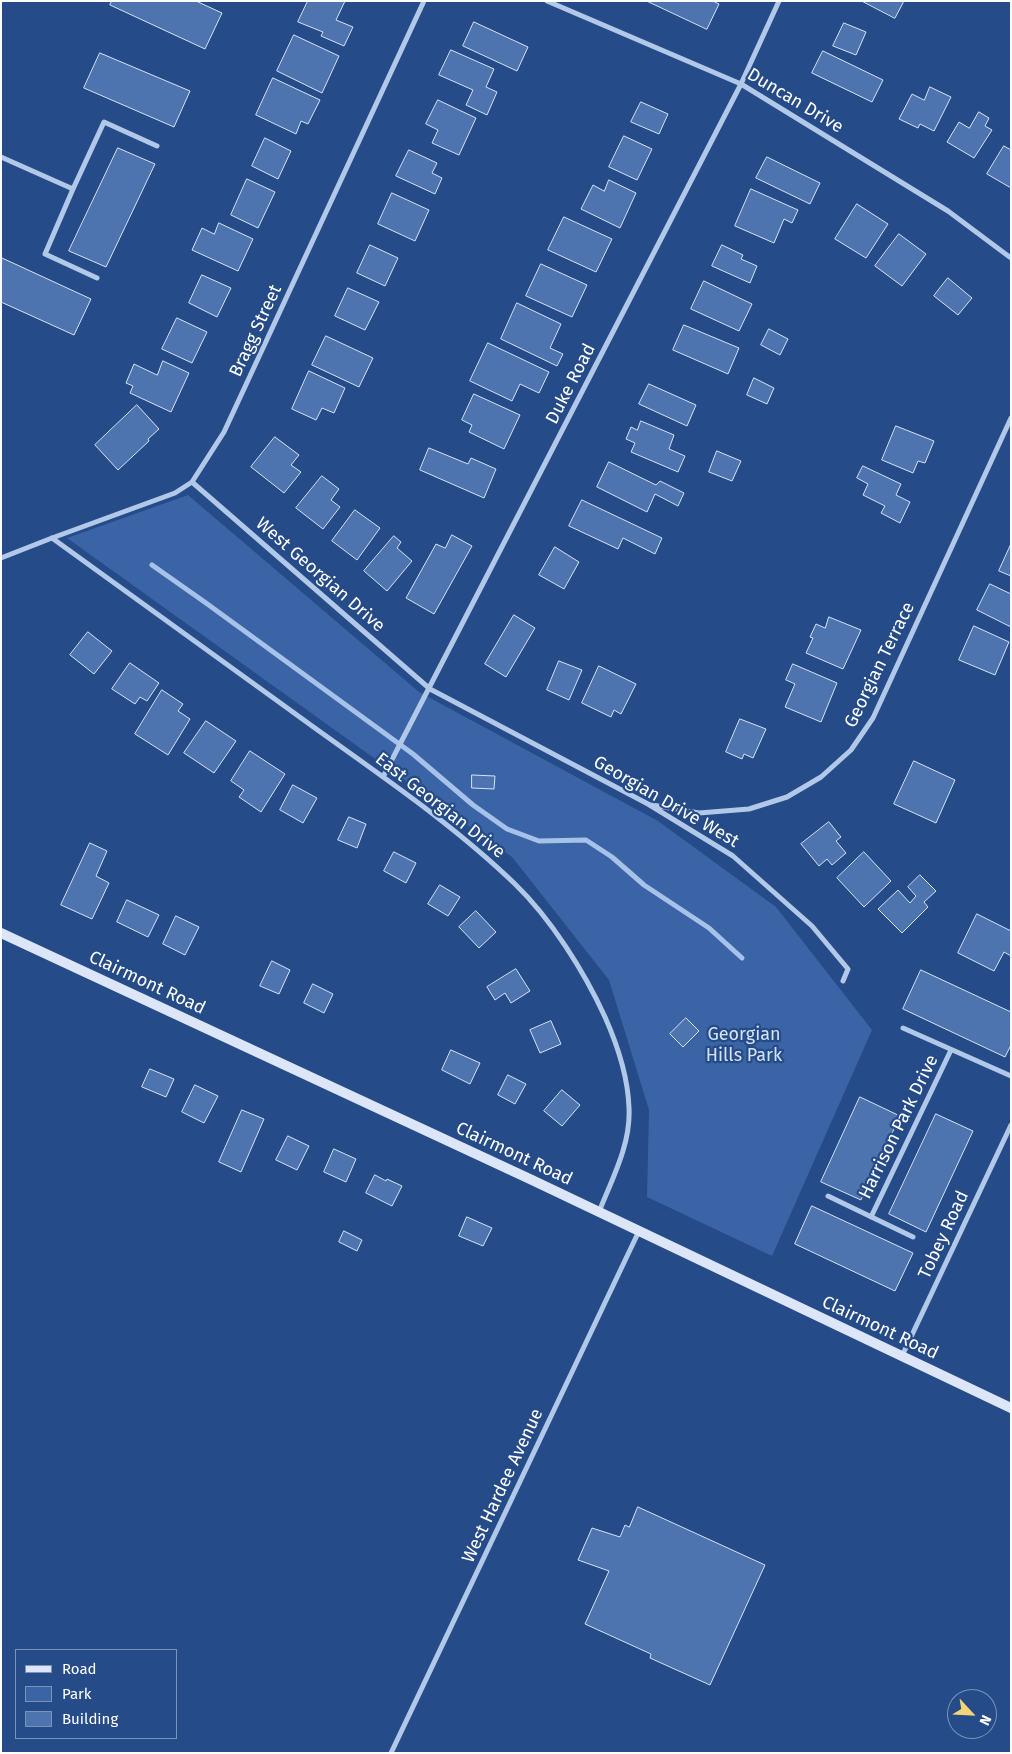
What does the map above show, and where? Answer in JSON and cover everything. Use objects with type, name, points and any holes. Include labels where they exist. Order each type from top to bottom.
[{"type":"main road","name":"Clairmont Road","points":[[1,933],[599,1212],[1011,1408]]},
{"type":"street","name":"Bragg Street","points":[[1,558],[175,493],[192,482],[224,432],[424,1]]},
{"type":"street","name":"Duncan Drive","points":[[547,1],[741,84],[948,211],[1011,258]]},
{"type":"street","name":"Duke Road","points":[[383,778],[741,84],[779,1]]},
{"type":"street","points":[[97,278],[44,254],[73,188],[104,122],[157,146]]},
{"type":"street","points":[[1,157],[73,188]]},
{"type":"street","name":"Georgian Terrace","points":[[648,804],[699,813],[749,809],[787,797],[821,777],[851,750],[873,718],[1011,418]]},
{"type":"street","name":"West Georgian Drive","points":[[192,482],[430,689]]},
{"type":"street","name":"East Georgian Drive","points":[[52,538],[383,778],[472,846],[516,885],[569,951],[593,991],[613,1036],[630,1111],[622,1155],[599,1212]]},
{"type":"street","name":"Georgian Drive West","points":[[430,689],[648,804],[733,856],[812,926],[848,969],[843,981]]},
{"type":"street","name":"Harrison Park Drive","points":[[903,1028],[1011,1076]]},
{"type":"street","name":"Harrison Park Drive","points":[[871,1217],[951,1050]]},
{"type":"street","name":"Tobey Road","points":[[902,1356],[1011,1125]]},
{"type":"street","name":"Harrison Park Drive","points":[[828,1196],[912,1236]]},
{"type":"street","name":"West Hardee Avenue","points":[[391,1753],[639,1231]]},
{"type":"green space","name":"Georgian Hills Park","points":[[188,495],[419,692],[658,821],[776,907],[872,1030],[772,1256],[647,1197],[649,1110],[609,980],[512,857],[67,538]]},
{"type":"building","points":[[112,1],[196,1],[222,13],[205,49],[110,5]]},
{"type":"building","points":[[308,1],[345,1],[336,20],[353,27],[344,46],[321,36],[323,32],[298,22]]},
{"type":"building","points":[[647,1],[713,1],[719,4],[707,29]]},
{"type":"building","points":[[862,1],[904,1],[895,18]]},
{"type":"building","points":[[474,22],[528,47],[517,71],[463,46]]},
{"type":"building","points":[[844,23],[866,32],[856,55],[833,46]]},
{"type":"building","points":[[294,35],[339,56],[322,93],[277,71]]},
{"type":"building","points":[[451,50],[494,69],[486,87],[497,92],[487,115],[466,105],[473,90],[439,75]]},
{"type":"building","points":[[823,51],[883,80],[872,102],[812,73]]},
{"type":"building","points":[[100,53],[190,91],[174,127],[84,88]]},
{"type":"building","points":[[273,78],[320,100],[308,124],[301,121],[296,134],[256,115]]},
{"type":"building","points":[[930,87],[951,97],[934,131],[920,124],[918,128],[899,119],[912,94],[924,100]]},
{"type":"building","points":[[438,100],[476,118],[459,155],[432,143],[438,130],[426,124]]},
{"type":"building","points":[[641,102],[668,114],[659,134],[631,122]]},
{"type":"building","points":[[979,112],[989,118],[985,126],[992,130],[974,158],[947,142],[959,122],[969,128]]},
{"type":"building","points":[[624,136],[652,149],[637,180],[609,167]]},
{"type":"building","points":[[265,138],[291,151],[278,179],[252,166]]},
{"type":"building","points":[[1004,146],[1011,150],[1011,188],[987,174]]},
{"type":"building","points":[[118,148],[155,164],[106,267],[69,251]]},
{"type":"building","points":[[409,150],[437,163],[432,173],[442,178],[435,194],[396,176]]},
{"type":"building","points":[[767,157],[820,183],[810,204],[756,178]]},
{"type":"building","points":[[247,179],[275,192],[258,228],[231,215]]},
{"type":"building","points":[[609,180],[636,193],[620,228],[581,209],[593,185],[604,191]]},
{"type":"building","points":[[751,189],[798,210],[792,223],[784,219],[774,243],[735,226]]},
{"type":"building","points":[[392,193],[429,210],[415,241],[378,224]]},
{"type":"building","points":[[857,204],[888,224],[866,258],[835,239]]},
{"type":"building","points":[[564,217],[612,239],[596,272],[548,250]]},
{"type":"building","points":[[219,223],[253,239],[238,271],[192,250],[202,228],[214,234]]},
{"type":"building","points":[[899,234],[926,254],[902,286],[875,266]]},
{"type":"building","points":[[370,245],[398,258],[385,286],[357,273]]},
{"type":"building","points":[[722,245],[743,255],[741,259],[757,266],[750,283],[712,266]]},
{"type":"building","points":[[2,258],[91,299],[74,335],[1,302]]},
{"type":"building","points":[[541,264],[587,285],[572,317],[526,296]]},
{"type":"building","points":[[202,275],[231,288],[217,317],[189,303]]},
{"type":"building","points":[[948,278],[972,298],[958,315],[934,296]]},
{"type":"building","points":[[704,281],[752,304],[739,331],[691,309]]},
{"type":"building","points":[[348,288],[379,302],[365,330],[335,316]]},
{"type":"building","points":[[517,303],[561,324],[550,348],[563,354],[557,366],[501,339]]},
{"type":"building","points":[[177,318],[207,332],[192,363],[162,349]]},
{"type":"building","points":[[684,325],[739,348],[728,374],[673,350]]},
{"type":"building","points":[[769,329],[788,339],[780,355],[761,345]]},
{"type":"building","points":[[326,336],[373,358],[359,387],[312,365]]},
{"type":"building","points":[[488,343],[549,372],[539,393],[520,384],[512,401],[470,381]]},
{"type":"building","points":[[163,361],[189,373],[171,412],[130,393],[133,386],[126,383],[134,364],[157,375]]},
{"type":"building","points":[[309,371],[345,388],[334,413],[322,408],[316,420],[292,409]]},
{"type":"building","points":[[754,378],[774,388],[767,404],[747,395]]},
{"type":"building","points":[[649,384],[696,405],[687,426],[639,404]]},
{"type":"building","points":[[474,394],[520,415],[504,449],[469,432],[472,425],[462,420]]},
{"type":"building","points":[[137,405],[159,429],[118,470],[95,445]]},
{"type":"building","points":[[641,421],[674,435],[669,449],[685,456],[678,472],[631,452],[635,443],[626,439],[631,427],[637,430]]},
{"type":"building","points":[[896,426],[934,441],[925,463],[918,461],[913,473],[882,460]]},
{"type":"building","points":[[275,437],[299,455],[291,465],[301,472],[284,493],[251,467]]},
{"type":"building","points":[[429,448],[468,464],[471,458],[496,469],[484,498],[420,470]]},
{"type":"building","points":[[717,451],[741,461],[732,481],[709,472]]},
{"type":"building","points":[[609,462],[656,485],[660,481],[684,493],[678,506],[655,494],[647,512],[597,487]]},
{"type":"building","points":[[863,466],[901,484],[896,495],[910,502],[900,523],[881,513],[885,506],[863,495],[868,484],[857,478]]},
{"type":"building","points":[[322,476],[339,489],[331,500],[340,507],[323,529],[296,508]]},
{"type":"building","points":[[582,500],[662,538],[655,554],[623,538],[618,549],[569,526]]},
{"type":"building","points":[[355,510],[380,528],[357,560],[332,541]]},
{"type":"building","points":[[452,535],[472,546],[434,614],[406,598],[436,544],[445,548]]},
{"type":"building","points":[[394,536],[401,542],[397,548],[412,561],[387,591],[364,571]]},
{"type":"building","points":[[1011,544],[1011,576],[999,571]]},
{"type":"building","points":[[555,547],[579,562],[564,589],[539,575]]},
{"type":"building","points":[[990,584],[1011,594],[1011,627],[977,610]]},
{"type":"building","points":[[514,615],[535,628],[506,677],[485,664]]},
{"type":"building","points":[[829,617],[861,630],[843,669],[806,653],[813,638],[810,637],[816,624],[825,628]]},
{"type":"building","points":[[974,626],[1009,642],[995,675],[959,660]]},
{"type":"building","points":[[88,632],[112,651],[94,674],[70,655]]},
{"type":"building","points":[[559,661],[582,670],[569,700],[547,690]]},
{"type":"building","points":[[130,663],[159,683],[147,701],[140,697],[135,704],[112,689]]},
{"type":"building","points":[[793,664],[837,683],[821,722],[785,707],[795,684],[786,680]]},
{"type":"building","points":[[599,666],[636,684],[621,714],[614,710],[611,717],[582,703]]},
{"type":"building","points":[[162,690],[183,704],[178,711],[190,719],[168,755],[135,734]]},
{"type":"building","points":[[740,719],[766,729],[753,758],[744,754],[742,759],[726,752]]},
{"type":"building","points":[[206,721],[236,741],[214,773],[184,753]]},
{"type":"building","points":[[250,751],[285,774],[261,812],[239,797],[244,790],[231,781]]},
{"type":"building","points":[[914,761],[955,780],[936,823],[894,804]]},
{"type":"building","points":[[472,775],[495,776],[494,789],[472,788]]},
{"type":"building","points":[[293,785],[317,798],[303,823],[280,810]]},
{"type":"building","points":[[349,817],[366,824],[357,848],[338,840]]},
{"type":"building","points":[[829,822],[841,837],[836,841],[846,853],[832,865],[827,859],[819,866],[801,844]]},
{"type":"building","points":[[90,843],[107,851],[96,876],[109,883],[92,919],[61,905]]},
{"type":"building","points":[[394,852],[416,863],[406,883],[384,871]]},
{"type":"building","points":[[864,852],[891,881],[864,907],[837,878]]},
{"type":"building","points":[[920,875],[936,891],[924,902],[928,907],[902,933],[878,909],[898,890],[910,903],[916,896],[908,887]]},
{"type":"building","points":[[440,885],[460,897],[448,916],[428,904]]},
{"type":"building","points":[[127,900],[159,915],[148,937],[117,922]]},
{"type":"building","points":[[476,911],[496,932],[479,948],[459,927]]},
{"type":"building","points":[[977,914],[1011,931],[1011,956],[1004,952],[994,971],[958,953]]},
{"type":"building","points":[[176,916],[199,927],[185,955],[163,944]]},
{"type":"building","points":[[272,961],[290,970],[279,994],[260,986]]},
{"type":"building","points":[[516,969],[530,991],[511,1003],[505,993],[495,1000],[487,987]]},
{"type":"building","points":[[921,970],[1011,1012],[1011,1045],[1005,1057],[903,1009]]},
{"type":"building","points":[[313,984],[333,994],[324,1013],[304,1003]]},
{"type":"building","points":[[686,1018],[699,1031],[683,1047],[670,1034]]},
{"type":"building","points":[[551,1021],[561,1044],[540,1053],[530,1030]]},
{"type":"building","points":[[451,1050],[480,1063],[470,1084],[442,1070]]},
{"type":"building","points":[[150,1069],[174,1079],[166,1097],[142,1087]]},
{"type":"building","points":[[508,1075],[526,1084],[515,1104],[498,1095]]},
{"type":"building","points":[[195,1085],[218,1096],[204,1123],[182,1112]]},
{"type":"building","points":[[562,1090],[580,1105],[562,1126],[544,1111]]},
{"type":"building","points":[[860,1097],[900,1116],[861,1200],[821,1182]]},
{"type":"building","points":[[242,1110],[264,1119],[241,1172],[219,1162]]},
{"type":"building","points":[[936,1114],[973,1131],[926,1232],[889,1214]]},
{"type":"building","points":[[288,1136],[309,1146],[297,1170],[276,1160]]},
{"type":"building","points":[[334,1149],[356,1159],[346,1182],[324,1172]]},
{"type":"building","points":[[375,1175],[402,1186],[392,1206],[366,1193]]},
{"type":"building","points":[[812,1206],[913,1253],[895,1291],[795,1244]]},
{"type":"building","points":[[467,1217],[492,1228],[483,1246],[459,1236]]},
{"type":"building","points":[[344,1231],[362,1240],[357,1251],[339,1242]]},
{"type":"building","points":[[638,1507],[765,1565],[710,1685],[650,1658],[651,1654],[585,1624],[609,1571],[578,1560],[592,1528],[620,1537],[625,1525],[629,1527]]},
{"type":"waterway","points":[[152,565],[413,754],[473,805],[507,829],[539,841],[586,840],[612,857],[644,885],[709,928],[742,958]]}]
